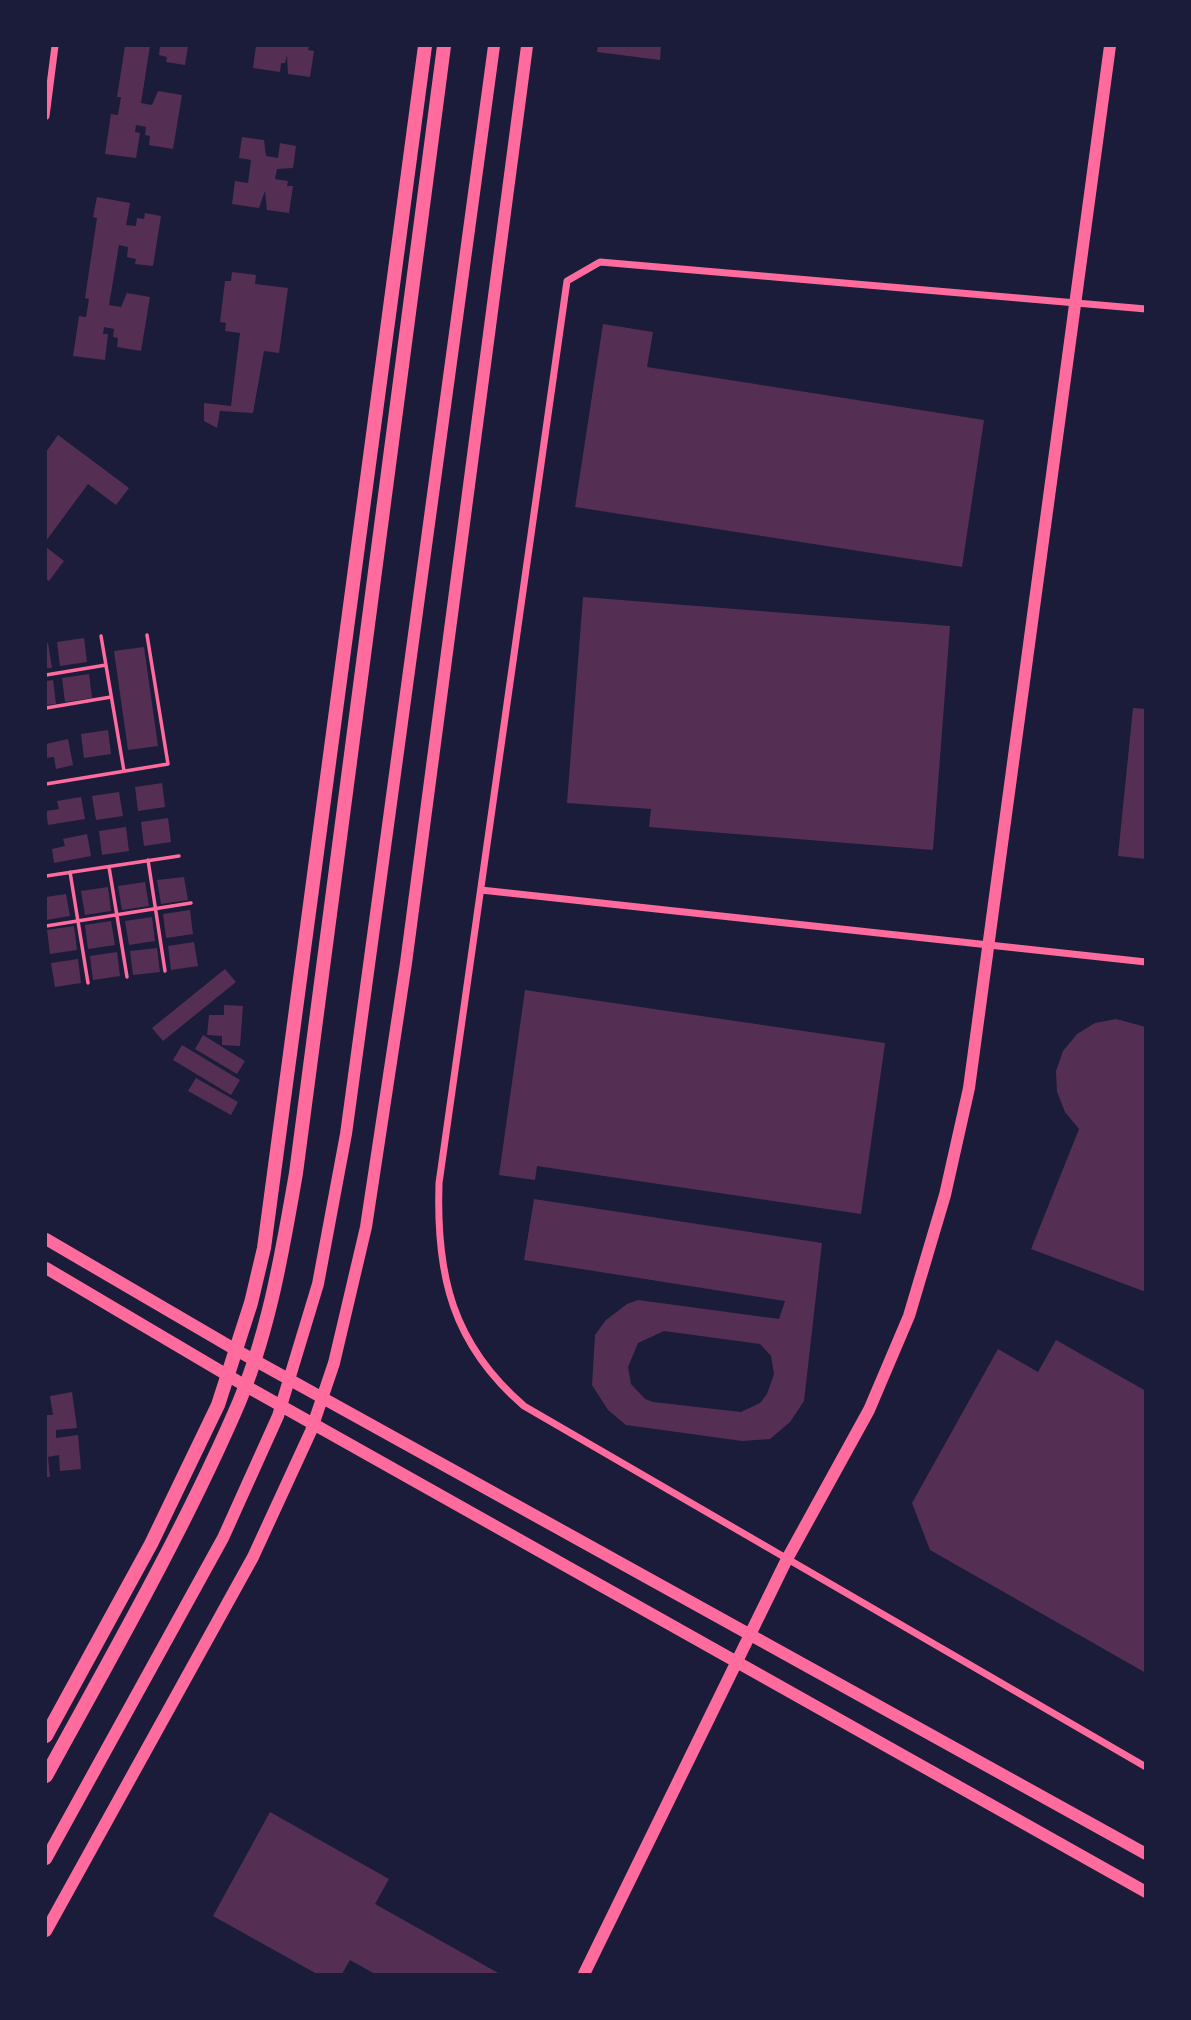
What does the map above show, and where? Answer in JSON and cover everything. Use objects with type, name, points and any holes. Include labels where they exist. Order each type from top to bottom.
[{"type":"main road","points":[[46,1736],[151,1544],[229,1376],[264,1248],[425,46]]},
{"type":"main road","points":[[46,1776],[167,1555],[203,1482],[254,1359],[282,1251],[296,1172],[444,46]]},
{"type":"street","points":[[46,116],[55,46]]},
{"type":"street","points":[[46,1859],[125,1712],[198,1585],[252,1479],[300,1350],[333,1216],[494,46]]},
{"type":"street","points":[[46,1931],[253,1557],[283,1497],[311,1431],[334,1363],[366,1227],[406,963],[527,46]]},
{"type":"street","points":[[584,1975],[787,1559],[869,1410],[909,1316],[945,1195],[966,1102],[989,945],[1110,46]]},
{"type":"street","points":[[1146,309],[600,262],[566,281],[439,1183],[441,1256],[448,1294],[461,1328],[501,1386],[524,1406],[1146,1768]]},
{"type":"street","points":[[481,890],[1146,962]]},
{"type":"street","points":[[46,1238],[236,1350],[1146,1854]]},
{"type":"street","points":[[46,1268],[244,1385],[1146,1892]]},
{"type":"path","points":[[46,784],[168,764],[147,635]]},
{"type":"path","points":[[101,636],[124,771]]},
{"type":"path","points":[[46,675],[106,665]]},
{"type":"path","points":[[46,708],[111,697]]},
{"type":"path","points":[[46,876],[179,856]]},
{"type":"path","points":[[148,860],[165,971]]},
{"type":"path","points":[[109,867],[127,977]]},
{"type":"path","points":[[70,872],[88,983]]},
{"type":"path","points":[[46,926],[191,903]]},
{"type":"building","points":[[125,46],[150,46],[141,103],[152,105],[158,91],[182,95],[173,149],[149,145],[150,136],[145,135],[146,127],[136,125],[135,132],[140,133],[136,158],[105,154],[111,114],[118,115],[121,97],[117,97]]},
{"type":"building","points":[[160,46],[188,46],[185,65],[166,62],[167,57],[159,55]]},
{"type":"building","points":[[256,46],[309,46],[308,50],[314,51],[310,77],[288,74],[287,55],[285,63],[281,63],[280,72],[253,68]]},
{"type":"building","points":[[598,46],[661,46],[660,60],[597,52]]},
{"type":"building","points":[[242,137],[264,140],[266,156],[278,158],[280,143],[296,146],[293,168],[277,169],[275,179],[288,181],[287,186],[293,186],[289,213],[267,210],[265,191],[259,208],[232,204],[235,181],[248,183],[251,160],[239,158]]},
{"type":"building","points":[[97,197],[130,203],[126,225],[136,226],[137,218],[144,219],[145,213],[161,216],[153,266],[135,264],[136,259],[127,257],[128,247],[119,245],[109,305],[121,307],[127,293],[150,297],[141,351],[117,347],[118,338],[113,337],[114,329],[104,327],[103,334],[108,334],[105,360],[73,356],[79,316],[86,317],[89,299],[85,298],[97,218],[93,217]]},
{"type":"building","points":[[232,272],[256,275],[255,284],[288,288],[279,353],[264,351],[253,413],[220,411],[217,428],[204,421],[204,403],[231,406],[240,333],[225,331],[226,323],[220,322],[225,281],[231,281]]},
{"type":"building","points":[[603,324],[653,332],[647,367],[984,420],[962,567],[575,507]]},
{"type":"building","points":[[58,435],[129,488],[116,505],[88,484],[46,541],[46,452]]},
{"type":"building","points":[[46,547],[64,561],[49,581],[46,579]]},
{"type":"building","points":[[583,597],[950,626],[933,850],[649,827],[651,809],[567,803]]},
{"type":"building","points":[[84,638],[87,662],[60,666],[57,642]]},
{"type":"building","points":[[48,643],[52,668],[46,668]]},
{"type":"building","points":[[144,647],[158,746],[128,750],[114,651]]},
{"type":"building","points":[[89,674],[92,698],[65,702],[62,678]]},
{"type":"building","points":[[53,680],[56,704],[46,705],[46,681]]},
{"type":"building","points":[[1133,708],[1146,709],[1146,859],[1118,856]]},
{"type":"building","points":[[108,730],[111,754],[84,758],[81,734]]},
{"type":"building","points":[[68,739],[73,765],[56,769],[54,757],[46,758],[46,744]]},
{"type":"building","points":[[162,783],[165,807],[138,811],[135,787]]},
{"type":"building","points":[[119,792],[123,816],[96,820],[92,796]]},
{"type":"building","points":[[81,797],[85,819],[48,825],[46,811],[59,809],[57,801]]},
{"type":"building","points":[[168,818],[171,842],[144,846],[141,822]]},
{"type":"building","points":[[126,827],[129,851],[102,855],[99,831]]},
{"type":"building","points":[[87,834],[91,856],[54,863],[52,849],[65,846],[63,839]]},
{"type":"building","points":[[184,877],[188,900],[161,904],[157,880]]},
{"type":"building","points":[[145,882],[149,906],[122,910],[118,886]]},
{"type":"building","points":[[108,887],[111,911],[85,915],[81,891]]},
{"type":"building","points":[[66,894],[70,916],[46,920],[46,897]]},
{"type":"building","points":[[190,910],[193,934],[166,938],[163,914]]},
{"type":"building","points":[[152,917],[155,941],[129,945],[125,921]]},
{"type":"building","points":[[111,921],[115,945],[88,949],[85,925]]},
{"type":"building","points":[[74,926],[77,950],[50,954],[47,930]]},
{"type":"building","points":[[194,942],[198,966],[171,970],[168,946]]},
{"type":"building","points":[[157,948],[160,972],[133,975],[130,951]]},
{"type":"building","points":[[117,952],[120,976],[93,980],[90,956]]},
{"type":"building","points":[[78,959],[81,983],[55,987],[51,963]]},
{"type":"building","points":[[225,969],[236,982],[163,1041],[152,1028]]},
{"type":"building","points":[[525,990],[885,1043],[861,1214],[537,1166],[535,1180],[499,1175]]},
{"type":"building","points":[[224,1005],[243,1006],[240,1046],[222,1045],[222,1036],[207,1035],[209,1015],[224,1015]]},
{"type":"building","points":[[1116,1019],[1146,1027],[1146,1292],[1031,1249],[1079,1129],[1065,1112],[1057,1092],[1056,1071],[1063,1051],[1077,1034],[1095,1023]]},
{"type":"building","points":[[203,1035],[245,1061],[237,1074],[195,1049]]},
{"type":"building","points":[[182,1045],[240,1080],[231,1095],[173,1060]]},
{"type":"building","points":[[196,1078],[238,1102],[231,1115],[188,1091]]},
{"type":"building","points":[[534,1199],[822,1243],[804,1401],[790,1422],[770,1439],[742,1441],[626,1425],[608,1410],[592,1385],[595,1335],[606,1320],[627,1304],[638,1300],[779,1319],[785,1301],[524,1260]],"holes":[[[664,1331],[760,1344],[771,1356],[774,1374],[767,1394],[760,1403],[741,1412],[653,1402],[645,1399],[631,1384],[628,1367],[638,1343]]]},
{"type":"building","points":[[1056,1340],[1146,1391],[1146,1673],[930,1550],[912,1503],[998,1349],[1038,1372]]},
{"type":"building","points":[[72,1392],[77,1428],[56,1430],[56,1438],[78,1435],[81,1469],[60,1471],[59,1455],[48,1457],[50,1477],[46,1477],[46,1415],[53,1415],[50,1396]]},
{"type":"building","points":[[270,1812],[389,1879],[375,1904],[500,1974],[375,1974],[350,1960],[342,1974],[317,1974],[213,1916]]}]
